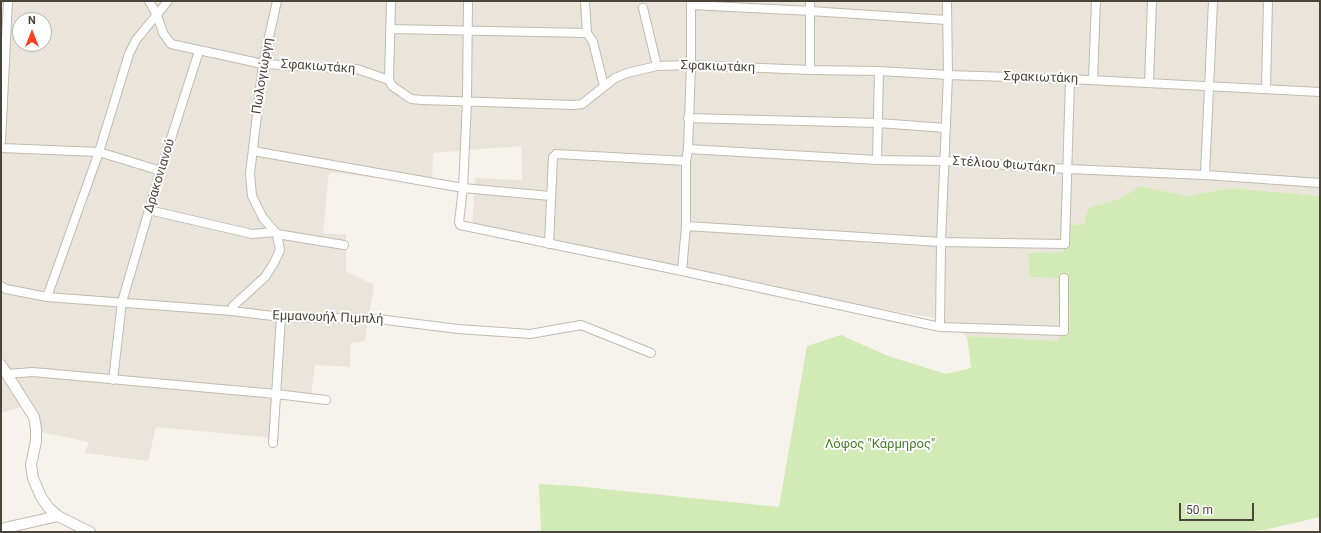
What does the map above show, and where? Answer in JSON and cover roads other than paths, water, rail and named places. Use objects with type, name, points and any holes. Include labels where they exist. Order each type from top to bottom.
[{"type":"street","points":[[1,141],[8,1]]},
{"type":"street","name":"Σφακιωτάκη","points":[[149,1],[157,15],[162,33],[171,44],[263,64],[357,69],[389,80],[392,86],[411,99],[574,105],[582,104],[615,78],[627,73],[657,66],[691,65],[1070,79],[1320,92]]},
{"type":"street","points":[[47,297],[99,152],[129,54],[136,40],[168,1]]},
{"type":"street","name":"Πωλογιώργη","points":[[276,233],[263,218],[252,196],[250,174],[263,64],[277,1]]},
{"type":"street","points":[[389,80],[391,1]]},
{"type":"street","points":[[468,1],[467,101],[460,225],[940,327],[1064,331],[1064,278]]},
{"type":"street","points":[[585,1],[587,33],[593,42],[604,86]]},
{"type":"street","points":[[810,1],[810,70]]},
{"type":"street","points":[[940,327],[941,242],[948,75],[947,1]]},
{"type":"street","points":[[1093,80],[1096,1]]},
{"type":"street","points":[[1149,83],[1152,1]]},
{"type":"street","points":[[1205,176],[1213,1]]},
{"type":"street","points":[[1266,89],[1268,1]]},
{"type":"street","points":[[682,271],[686,226],[686,161],[688,148],[691,65],[691,3],[947,20]]},
{"type":"street","points":[[642,8],[657,66]]},
{"type":"street","points":[[390,29],[587,33]]},
{"type":"street","name":"Δρακονιανού","points":[[113,380],[122,302],[199,51]]},
{"type":"street","points":[[877,160],[879,71]]},
{"type":"street","points":[[686,226],[941,242],[1065,244],[1070,79]]},
{"type":"street","points":[[688,118],[878,123],[946,128]]},
{"type":"street","points":[[1,148],[99,152],[161,172]]},
{"type":"street","name":"Στέλιου Φιωτάκη","points":[[688,148],[877,160],[945,161],[1320,183]]},
{"type":"street","points":[[253,151],[463,188],[550,196]]},
{"type":"street","points":[[549,244],[550,196],[553,157],[556,154],[686,161]]},
{"type":"street","points":[[149,210],[252,234],[276,233],[344,245]]},
{"type":"street","points":[[232,311],[233,306],[265,277],[274,263],[280,250],[276,233]]},
{"type":"street","name":"Εµµανουήλ Πιµπλή","points":[[1,286],[6,289],[47,297],[232,311],[281,317],[378,319],[458,329],[530,334],[581,325],[651,353]]},
{"type":"street","points":[[273,443],[281,317]]},
{"type":"street","points":[[1,365],[34,417],[36,441],[31,465],[33,478],[41,497],[49,508],[58,516],[90,532]]},
{"type":"street","points":[[7,374],[33,372],[276,394],[326,400]]},
{"type":"street","points":[[1,529],[58,516]]},
{"type":"park label","name":"Λόφος \"Κάρμηρος\"","points":[[880,445]]}]
